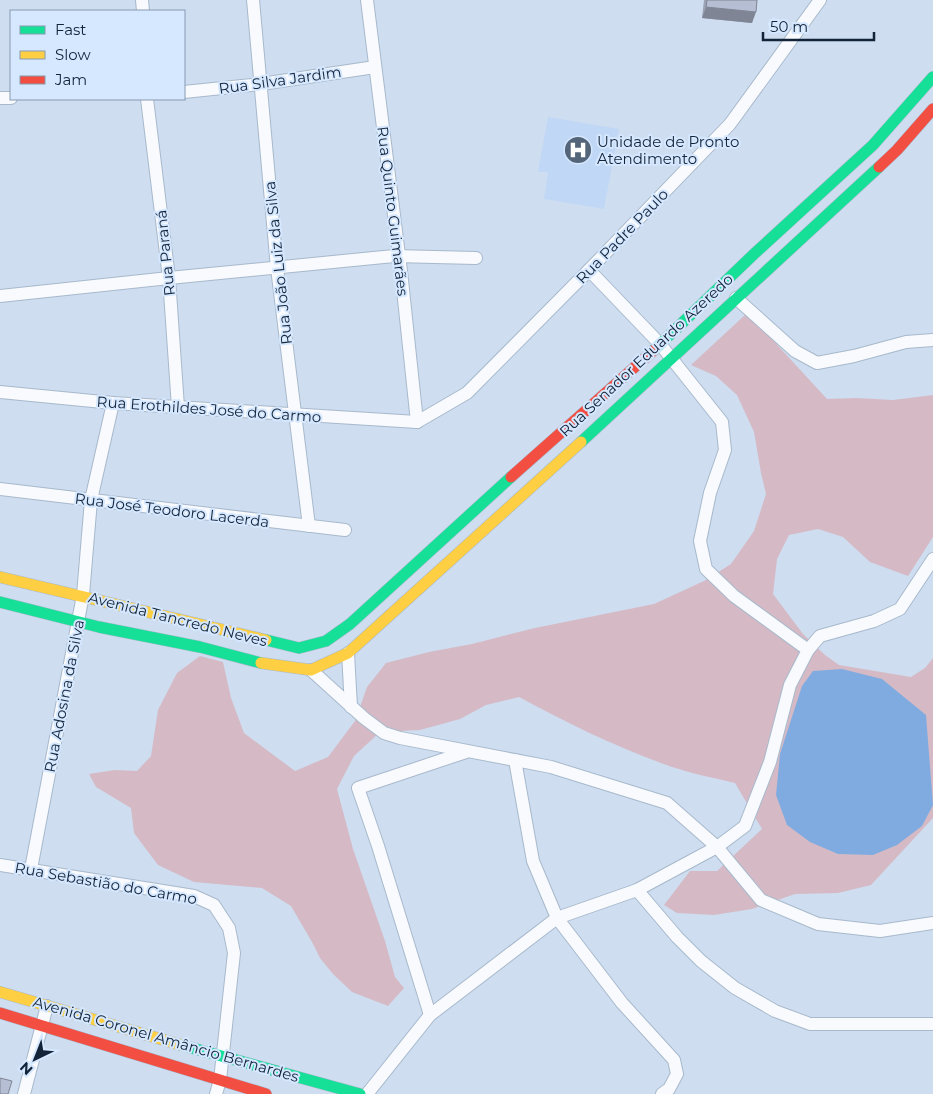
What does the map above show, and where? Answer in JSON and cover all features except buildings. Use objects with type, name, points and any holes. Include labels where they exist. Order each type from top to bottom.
[{"type":"street","name":"Rua João Luiz da Silva","points":[[253,0],[277,268],[310,526]]},
{"type":"street","name":"Rua Quinto Guimarães","points":[[367,0],[399,256],[417,422]]},
{"type":"street","name":"Rua Padre Paulo","points":[[417,422],[467,393],[730,124],[820,0]]},
{"type":"street","name":"Rua Silva Jardim","points":[[185,92],[261,84],[375,67]]},
{"type":"street","name":"Rua Senador Eduardo Azeredo","points":[[350,624],[660,344],[754,254],[873,145],[933,77]]},
{"type":"street","name":"Rua Paraná","points":[[147,100],[169,278],[178,408]]},
{"type":"street","name":"Rua Senador Eduardo Azeredo","points":[[348,653],[550,472],[897,150],[933,109]]},
{"type":"street","points":[[820,194],[834,208]]},
{"type":"street","points":[[0,296],[399,256],[476,258]]},
{"type":"street","points":[[589,270],[660,344],[722,422],[725,450],[710,493],[700,541],[706,569],[734,596],[808,650]]},
{"type":"street","points":[[736,298],[795,351],[817,363],[854,356],[906,342],[933,340]]},
{"type":"street","name":"Rua Erothildes José do Carmo","points":[[0,392],[113,404],[417,422]]},
{"type":"street","name":"Rua Adosina da Silva","points":[[31,869],[83,596],[91,500],[113,404]]},
{"type":"street","name":"Rua José Teodoro Lacerda","points":[[0,489],[345,530]]},
{"type":"street","points":[[367,1094],[430,1015],[557,918],[637,890],[717,847],[745,826],[770,762],[790,685],[808,650],[820,636],[874,621],[900,609],[933,559]]},
{"type":"street","name":"Avenida Tancredo Neves","points":[[0,577],[299,648],[326,641],[350,624]]},
{"type":"street","name":"Avenida Tancredo Neves","points":[[0,602],[99,628],[200,648],[265,664],[311,670]]},
{"type":"street","points":[[352,706],[348,653],[311,670],[352,706],[384,733],[400,738],[551,767],[668,803],[717,847],[761,900],[818,924],[880,931],[933,923]]},
{"type":"street","points":[[430,1015],[378,846],[358,788],[468,751]]},
{"type":"street","points":[[515,760],[534,861],[557,918],[622,1003],[674,1060],[677,1074],[669,1089],[662,1094]]},
{"type":"street","name":"Rua Sebastião do Carmo","points":[[0,865],[194,896],[214,905],[229,928],[234,953],[222,1056]]},
{"type":"street","points":[[637,890],[677,937],[701,960],[735,988],[775,1011],[810,1024],[933,1024]]},
{"type":"street","name":"Avenida Coronel Amâncio Bernardes","points":[[0,992],[360,1094]]},
{"type":"street","points":[[24,1094],[47,1006]]},
{"type":"street","name":"Avenida Coronel Amâncio Bernardes","points":[[0,1013],[266,1094]]},
{"type":"street","points":[[216,1094],[220,1080],[222,1056]]},
{"type":"shaded area","name":"Unidade de Pronto Atendimento","points":[[548,117],[619,129],[604,209],[544,199],[548,172],[538,172]]},
{"type":"shaded area","points":[[746,314],[770,337],[827,399],[893,400],[933,395],[933,537],[908,576],[870,562],[843,537],[818,529],[789,535],[777,559],[773,594],[803,634],[825,655],[839,665],[911,677],[925,668],[933,658],[933,818],[871,885],[838,893],[795,894],[752,909],[714,915],[677,913],[664,905],[690,871],[717,871],[762,829],[735,783],[679,769],[625,749],[519,697],[486,705],[460,719],[420,730],[380,732],[354,756],[337,789],[353,849],[385,941],[395,977],[404,988],[388,1006],[352,992],[320,958],[291,906],[262,888],[194,882],[158,865],[134,833],[131,808],[96,787],[89,774],[115,770],[137,771],[151,756],[158,710],[177,673],[200,656],[223,662],[231,698],[244,733],[295,771],[328,757],[355,721],[367,687],[386,663],[535,628],[654,604],[704,581],[731,564],[754,531],[766,494],[754,432],[737,395],[716,376],[691,365]]},
{"type":"water","points":[[842,669],[882,679],[926,715],[933,805],[922,826],[897,845],[873,855],[838,854],[810,842],[787,825],[776,795],[780,754],[802,686],[813,671]]},
{"type":"traffic: fast","points":[[654,350],[754,254],[873,145],[933,77]]},
{"type":"traffic: fast","points":[[581,442],[879,167]]},
{"type":"traffic: fast","points":[[266,640],[299,648],[326,641],[350,624],[511,477]]},
{"type":"traffic: fast","points":[[0,602],[99,627],[200,647],[261,663]]},
{"type":"traffic: fast","points":[[181,1045],[360,1094]]},
{"type":"traffic: slow","points":[[261,663],[311,670],[348,653],[581,442]]},
{"type":"traffic: slow","points":[[0,577],[266,640]]},
{"type":"traffic: slow","points":[[0,992],[181,1045]]},
{"type":"traffic: jam","points":[[879,167],[897,150],[933,109]]},
{"type":"traffic: jam","points":[[511,477],[654,350]]},
{"type":"traffic: jam","points":[[0,1013],[266,1094]]},
{"type":"place","name":"Unidade de Pronto Atendimento","points":[[578,150]]}]
